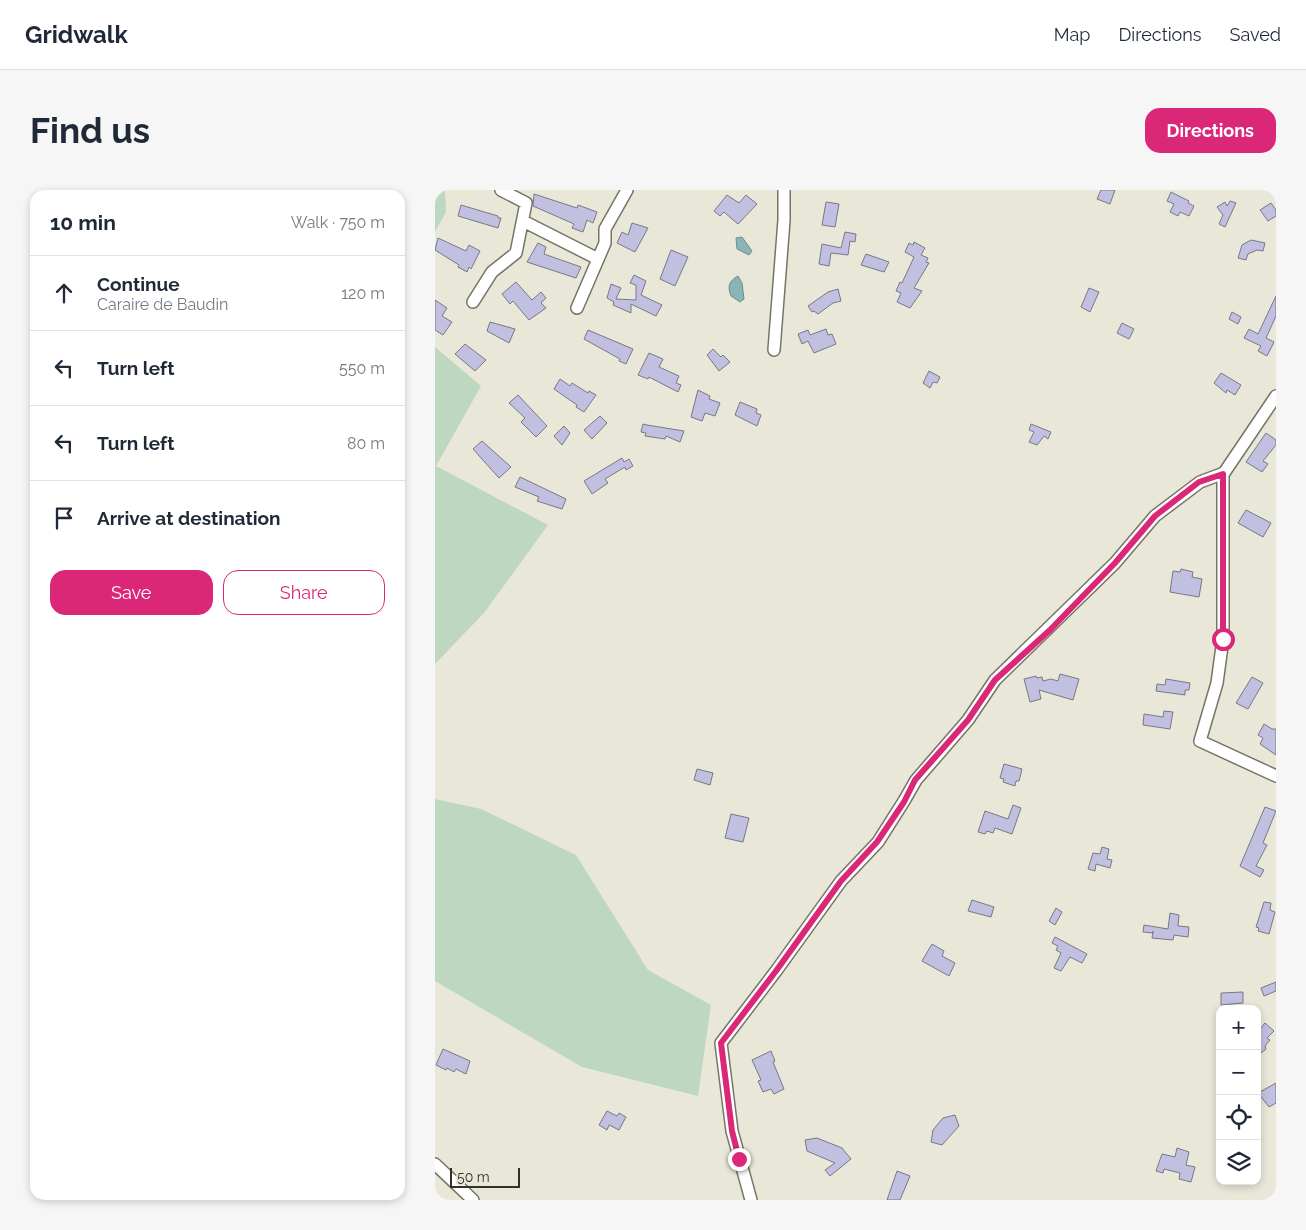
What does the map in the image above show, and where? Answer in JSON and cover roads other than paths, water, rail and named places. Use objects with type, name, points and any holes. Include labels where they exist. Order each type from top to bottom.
[{"type":"street","points":[[473,302],[492,272],[516,253],[527,203],[501,190]]},
{"type":"street","points":[[577,308],[605,243],[605,228],[627,190]]},
{"type":"street","points":[[774,350],[784,220],[784,190]]},
{"type":"street","points":[[523,222],[598,259]]},
{"type":"street","points":[[1276,396],[1223,474],[1223,639],[1217,683],[1200,741],[1276,776]]},
{"type":"street","points":[[751,1200],[732,1131],[721,1043],[841,881],[877,842],[904,802],[915,780],[968,720],[995,680],[1050,630],[1115,563],[1155,516],[1199,482],[1223,474]]},
{"type":"street","points":[[435,1164],[473,1200]]},
{"type":"water","points":[[742,237],[752,251],[749,255],[737,249],[736,238]]},
{"type":"water","points":[[738,276],[742,283],[744,299],[740,302],[731,296],[729,289],[731,282]]}]
